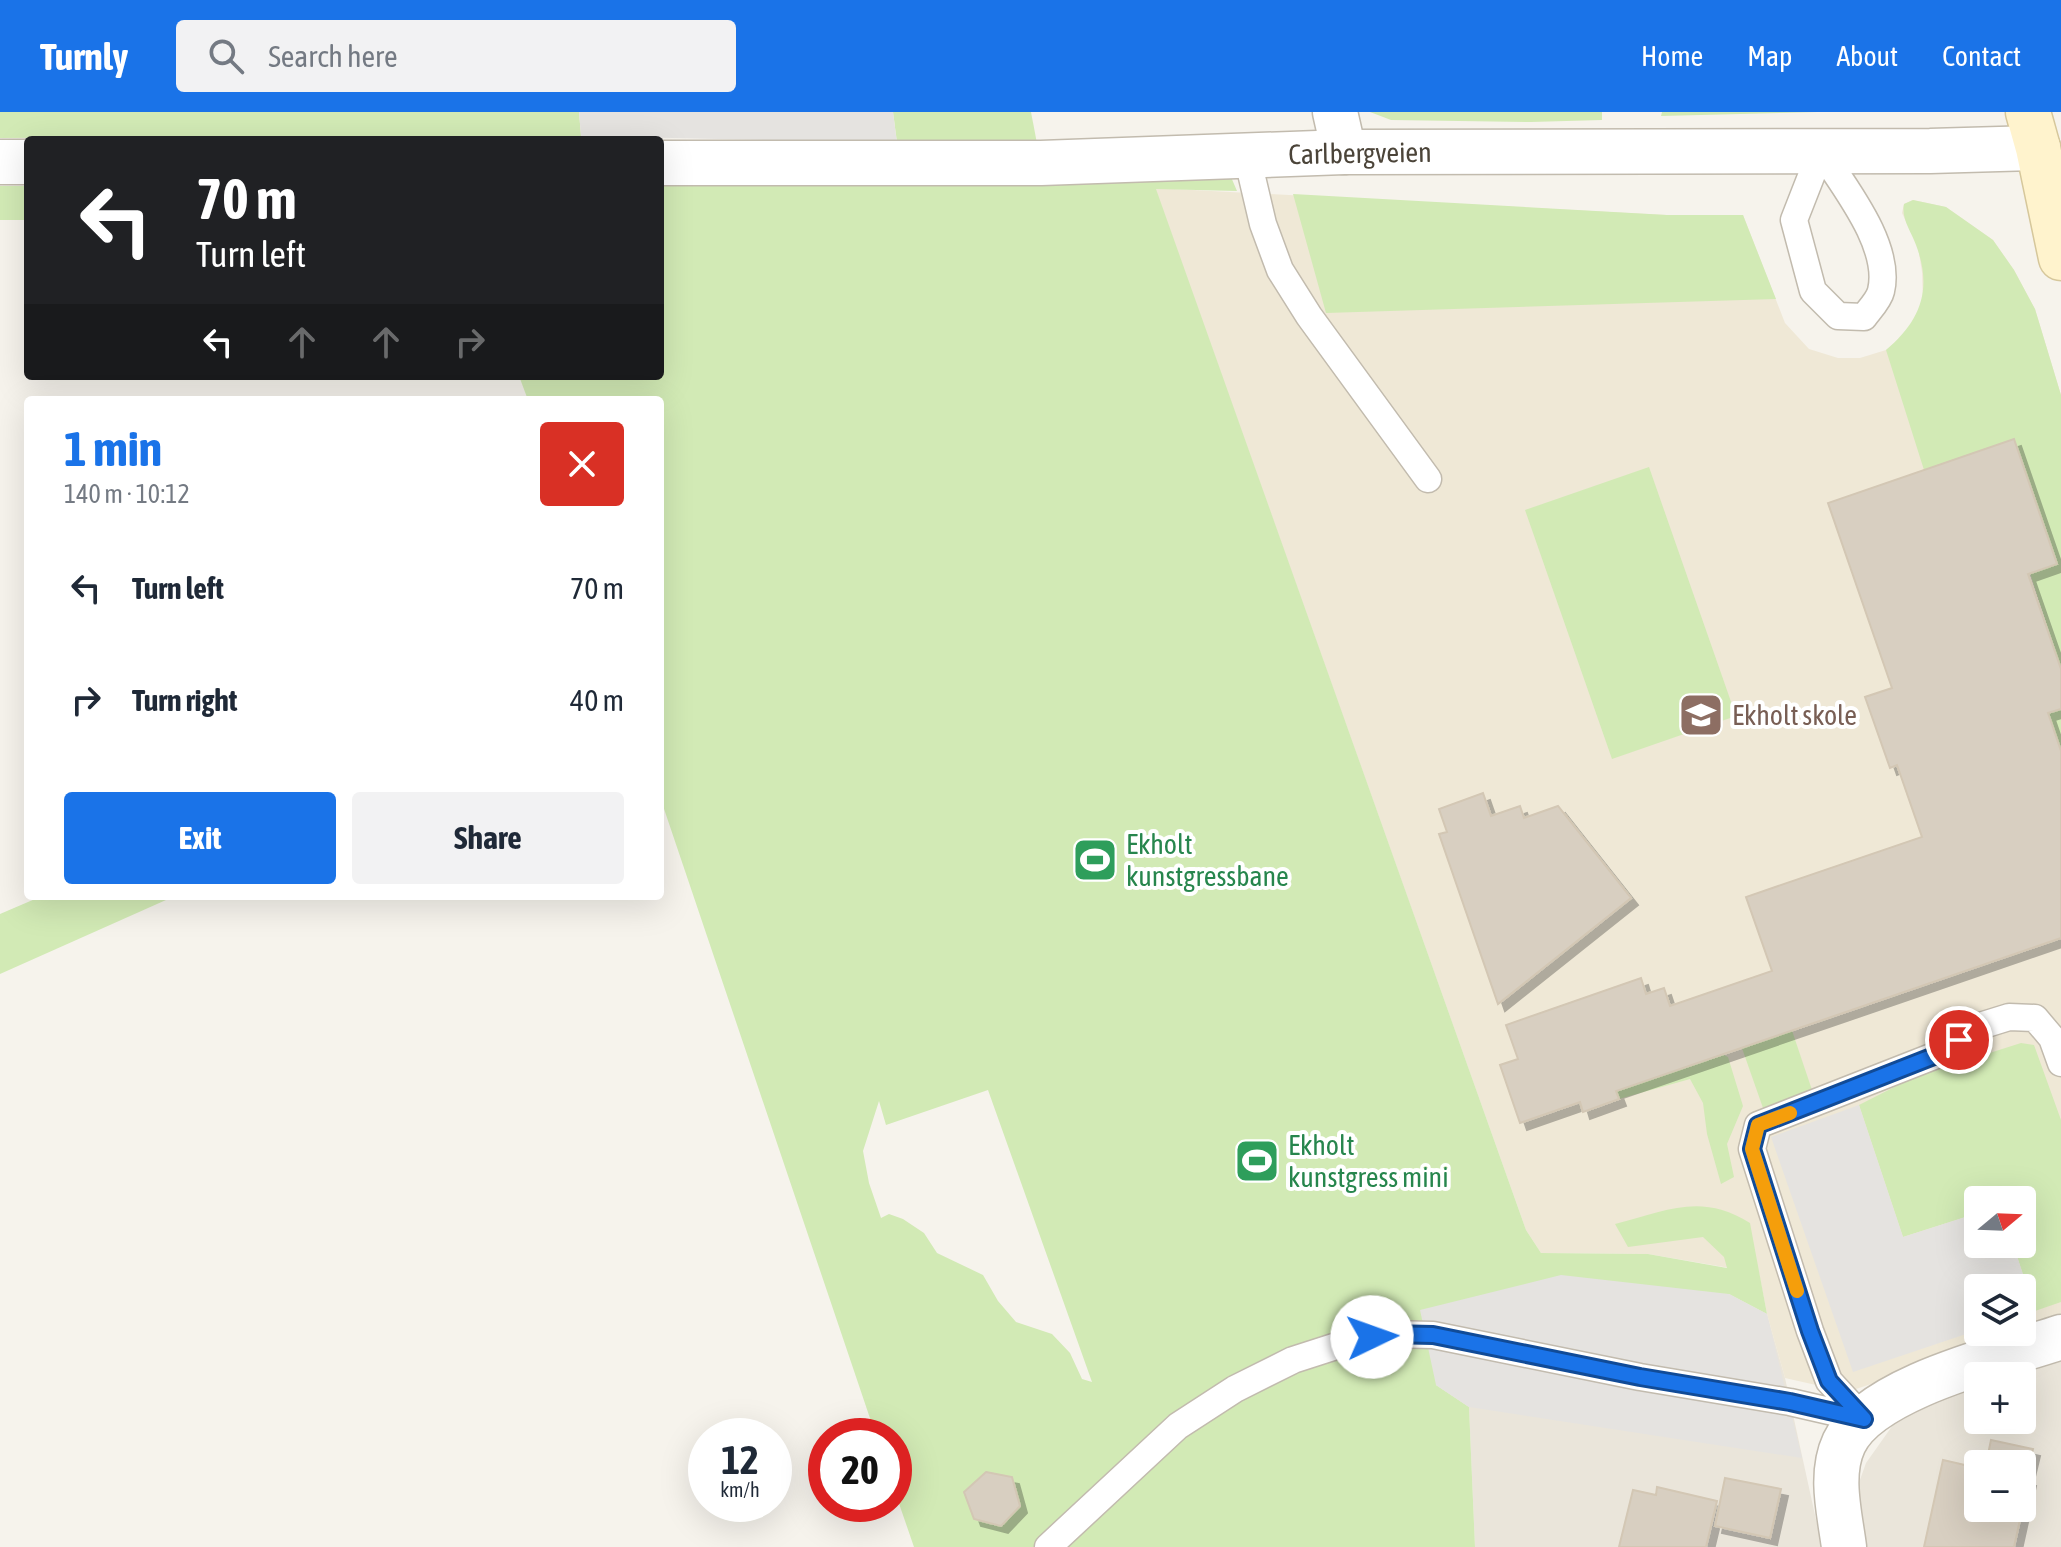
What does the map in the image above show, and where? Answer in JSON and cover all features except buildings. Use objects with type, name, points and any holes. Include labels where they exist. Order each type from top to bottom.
[{"type":"street","name":"Carlbergveien","points":[[664,163],[1041,163],[1247,156],[1340,132],[1821,151],[2042,136]]},
{"type":"street","points":[[2042,136],[2061,258]]},
{"type":"street","points":[[0,162],[24,162]]},
{"type":"street","points":[[1844,1547],[1836,1479],[1844,1443],[1864,1419],[1892,1397],[2061,1337]]},
{"type":"lane","points":[[1821,151],[1874,238],[1881,264],[1881,293],[1864,317],[1838,316],[1813,291],[1794,220],[1821,151]]},
{"type":"lane","points":[[1247,156],[1263,224],[1280,270],[1309,316],[1428,479]]},
{"type":"lane","points":[[1864,1419],[1829,1381],[1810,1331],[1752,1149],[1758,1125],[1939,1054],[1980,1026],[2009,1017],[2035,1018],[2052,1038],[2061,1063]]},
{"type":"lane","points":[[1048,1547],[1178,1426],[1235,1389],[1293,1360],[1355,1340],[1388,1334],[1433,1335],[1640,1377],[1790,1402],[1864,1419]]},
{"type":"shaded area","points":[[579,112],[893,112],[897,143],[664,136],[581,136]]},
{"type":"shaded area","name":"Ekholt skole","points":[[1155,188],[1667,215],[1743,215],[1785,323],[1809,349],[1838,358],[1860,358],[1886,350],[1907,332],[1923,302],[1918,247],[1902,213],[1904,204],[1913,200],[1946,207],[1993,240],[2035,309],[2061,395],[2061,1321],[2036,1329],[2036,1274],[1964,1274],[1964,1346],[1986,1346],[1847,1392],[1785,1378],[1759,1273],[1648,1254],[1541,1253],[1526,1230]]},
{"type":"shaded area","points":[[1859,1105],[1903,1237],[1964,1217],[1964,1258],[2018,1258],[2023,1274],[1964,1274],[1964,1335],[1853,1372],[1771,1137]]},
{"type":"shaded area","points":[[1561,1275],[1729,1294],[1767,1314],[1802,1458],[1469,1407],[1436,1385],[1420,1310]]},
{"type":"shaded area","points":[[1729,1294],[1767,1314],[1785,1378],[1822,1547],[1475,1547],[1469,1407],[1436,1385]]},
{"type":"shaded area","points":[[2061,1358],[2061,1547],[1857,1547],[1856,1491],[1866,1463],[1900,1415],[1964,1390],[1964,1434],[2036,1434],[2036,1366]]},
{"type":"green space","points":[[0,112],[579,112],[581,136],[24,136],[0,138]]},
{"type":"green space","points":[[893,112],[1031,112],[1039,154],[897,143]]},
{"type":"green space","points":[[1370,112],[1602,112],[1602,120],[1391,120]]},
{"type":"green space","points":[[1662,112],[1818,112],[1661,116]]},
{"type":"green space","name":"Ekholt kunstgressbane","points":[[664,174],[1231,177],[1237,191],[1156,189],[1526,1230],[1541,1253],[1648,1254],[1727,1268],[1724,1257],[1703,1237],[1628,1247],[1615,1224],[1683,1207],[1715,1208],[1750,1223],[1767,1314],[1729,1294],[1436,1385],[1469,1407],[1475,1547],[914,1547],[905,1522],[912,1522],[912,1418],[870,1418],[664,809],[664,396],[526,396],[520,380],[664,380]],"holes":[[[988,1090],[1092,1382],[1082,1379],[1070,1353],[1052,1334],[1016,1322],[998,1301],[983,1275],[937,1253],[924,1233],[903,1219],[889,1214],[881,1218],[869,1183],[863,1151],[879,1101],[886,1125]]]},
{"type":"green space","points":[[0,186],[24,186],[24,220],[0,220]]},
{"type":"green space","points":[[1293,194],[1667,215],[1743,215],[1776,299],[1326,313]]},
{"type":"green space","points":[[1913,200],[1946,207],[1993,240],[2035,309],[2061,395],[2061,669],[2030,573],[2057,563],[2014,439],[1924,470],[1886,350],[1915,316],[1923,290],[1921,261],[1904,215],[1904,204]]},
{"type":"green space","points":[[1649,467],[1736,716],[1612,759],[1525,510]]},
{"type":"green space","points":[[2061,709],[2061,751],[2046,714]]},
{"type":"green space","points":[[33,900],[166,900],[0,974],[0,914]]},
{"type":"green space","points":[[1774,977],[1812,1090],[1763,1108],[1723,994]]},
{"type":"green space","points":[[2021,1043],[2034,1045],[2061,1120],[2061,1302],[2036,1311],[2036,1274],[2023,1274],[2018,1258],[2036,1258],[2036,1186],[1964,1186],[1964,1217],[1903,1237],[1859,1105],[1914,1077]]},
{"type":"green space","points":[[1722,1054],[1728,1057],[1743,1106],[1727,1144],[1734,1177],[1721,1184],[1707,1134],[1703,1103],[1690,1079],[1619,1099],[1616,1091]]},
{"type":"slow traffic","points":[[1790,1113],[1758,1125],[1752,1149],[1797,1291]]},
{"type":"place","name":"Ekholt skole","points":[[1701,715]]},
{"type":"place","name":"Ekholt kunstgressbane","points":[[1095,860]]},
{"type":"place","name":"Ekholt kunstgress mini","points":[[1257,1161]]},
{"type":"route","points":[[1372,1337],[1388,1334],[1433,1335],[1640,1377],[1790,1402],[1864,1419],[1829,1381],[1810,1331],[1752,1149],[1758,1125],[1939,1054],[1959,1040]]}]
